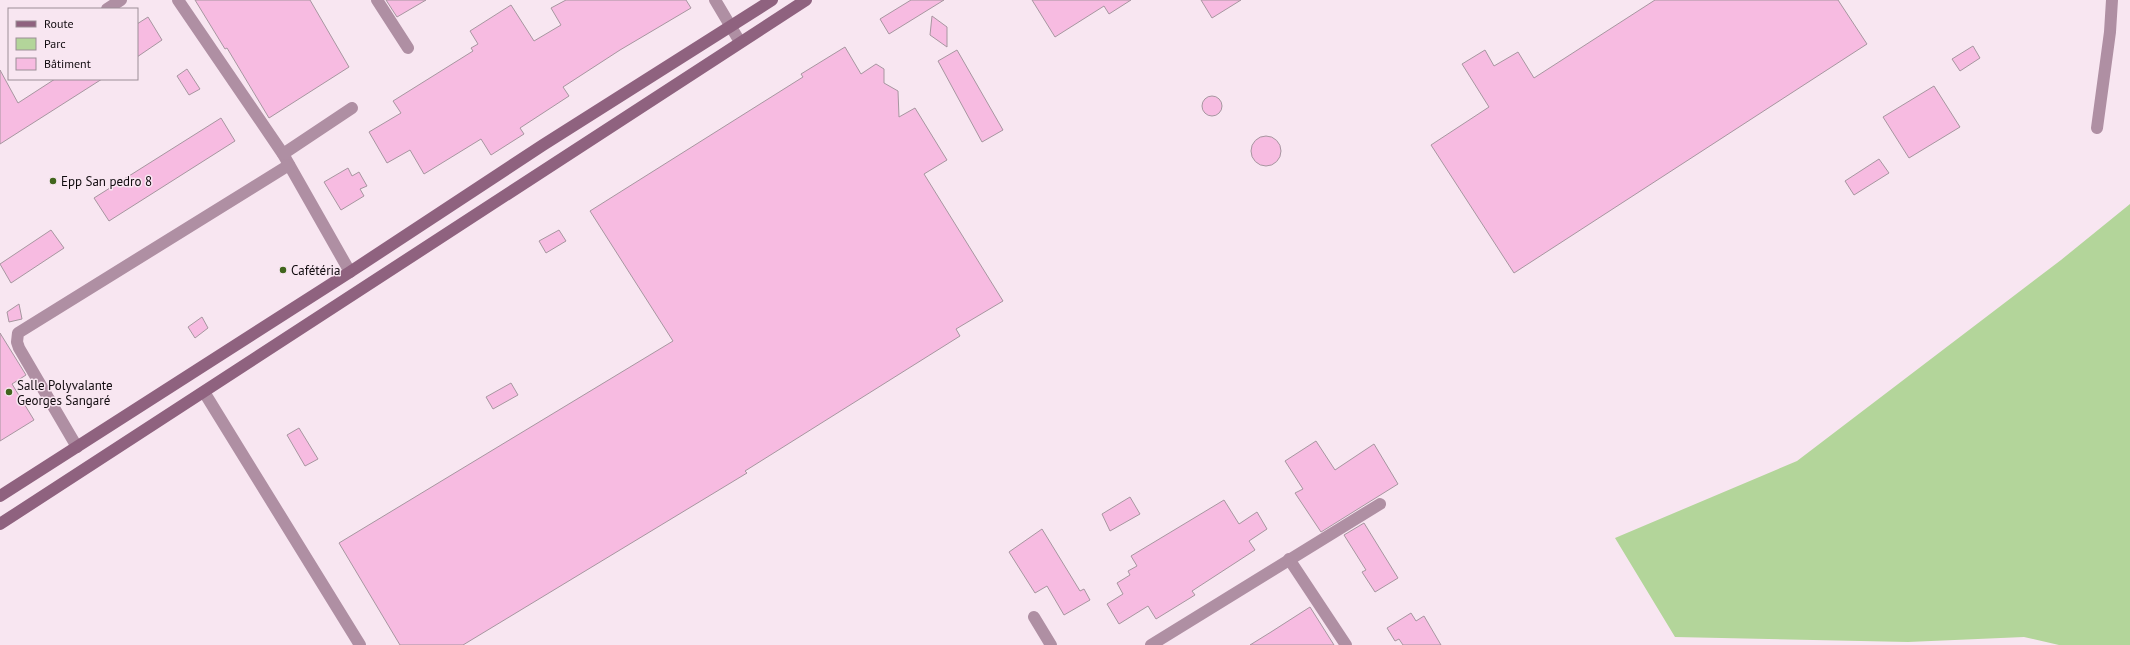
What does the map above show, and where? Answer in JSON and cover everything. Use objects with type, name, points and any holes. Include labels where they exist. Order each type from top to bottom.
[{"type":"main road","points":[[0,496],[350,272],[543,145],[772,0]]},
{"type":"main road","points":[[0,524],[806,0]]},
{"type":"street","points":[[109,8],[121,0]]},
{"type":"street","points":[[178,0],[283,154],[350,272]]},
{"type":"street","points":[[376,0],[408,48]]},
{"type":"street","points":[[715,0],[732,26],[740,42]]},
{"type":"street","points":[[2097,128],[2110,32],[2112,0]]},
{"type":"street","points":[[283,154],[352,108]]},
{"type":"street","points":[[77,447],[19,348],[17,342],[18,333],[289,165]]},
{"type":"street","points":[[204,392],[360,645]]},
{"type":"street","points":[[1151,645],[1380,504]]},
{"type":"street","points":[[1289,559],[1346,645]]},
{"type":"street","points":[[1034,617],[1051,645]]},
{"type":"green space","points":[[2130,204],[2130,645],[2059,645],[2024,637],[1908,642],[1675,637],[1615,538],[1797,461],[2061,260]]},
{"type":"building","points":[[195,0],[310,0],[349,67],[269,118],[227,48],[225,49]]},
{"type":"building","points":[[386,0],[426,0],[397,17]]},
{"type":"building","points":[[566,0],[686,0],[691,8],[620,50],[563,87],[569,96],[520,128],[524,134],[491,155],[481,139],[424,174],[410,150],[387,163],[369,132],[401,113],[393,101],[473,51],[471,48],[478,44],[470,31],[511,5],[534,41],[561,25],[551,8]]},
{"type":"building","points":[[911,0],[944,0],[889,34],[880,19]]},
{"type":"building","points":[[1032,0],[1131,0],[1109,14],[1104,6],[1055,37]]},
{"type":"building","points":[[1201,0],[1241,0],[1212,18]]},
{"type":"building","points":[[1655,0],[1838,0],[1867,44],[1514,273],[1431,145],[1489,107],[1462,64],[1485,50],[1494,66],[1518,52],[1534,78]]},
{"type":"building","points":[[932,16],[947,27],[947,47],[930,35]]},
{"type":"building","points":[[148,17],[162,40],[138,56],[138,23]]},
{"type":"building","points":[[1973,46],[1980,58],[1960,71],[1952,59]]},
{"type":"building","points":[[845,47],[861,74],[876,64],[884,69],[884,83],[898,91],[899,117],[915,108],[947,160],[924,174],[1003,301],[956,329],[960,336],[745,471],[747,473],[463,645],[400,645],[339,543],[673,341],[590,211],[803,77],[801,74]]},
{"type":"building","points":[[957,50],[1003,130],[982,142],[938,61]]},
{"type":"building","points":[[187,69],[200,89],[189,95],[177,76]]},
{"type":"building","points":[[0,70],[18,103],[53,80],[100,80],[0,144]]},
{"type":"building","points":[[1934,86],[1960,127],[1909,158],[1883,117]]},
{"type":"building","points":[[1212,96],[1219,99],[1222,106],[1219,113],[1212,116],[1205,113],[1202,106],[1205,99]]},
{"type":"building","points":[[221,118],[235,141],[109,221],[94,198]]},
{"type":"building","points":[[1266,136],[1277,140],[1281,151],[1277,162],[1266,166],[1255,162],[1251,151],[1255,140]]},
{"type":"building","points":[[1879,159],[1889,173],[1854,195],[1845,181]]},
{"type":"building","points":[[348,168],[352,176],[359,172],[367,186],[360,189],[364,196],[341,210],[324,182]]},
{"type":"building","points":[[51,230],[64,248],[11,283],[0,264]]},
{"type":"building","points":[[559,230],[566,241],[546,253],[539,241]]},
{"type":"building","points":[[19,304],[22,319],[9,322],[7,312]]},
{"type":"building","points":[[202,317],[208,328],[195,338],[188,327]]},
{"type":"building","name":"Salle Polyvalante Georges Sangaré","points":[[0,333],[26,375],[12,384],[34,420],[0,441]]},
{"type":"building","points":[[511,383],[518,395],[493,409],[486,397]]},
{"type":"building","points":[[299,428],[318,459],[305,466],[287,435]]},
{"type":"building","points":[[1316,441],[1335,470],[1374,444],[1398,484],[1321,532],[1295,493],[1303,489],[1285,461]]},
{"type":"building","points":[[1130,497],[1140,514],[1110,531],[1102,514]]},
{"type":"building","points":[[1224,500],[1239,524],[1257,512],[1267,529],[1249,541],[1255,550],[1192,591],[1195,595],[1156,619],[1148,606],[1119,624],[1107,604],[1123,594],[1117,583],[1130,575],[1128,571],[1137,566],[1131,556]]},
{"type":"building","points":[[1364,523],[1398,578],[1375,592],[1362,572],[1366,570],[1344,535]]},
{"type":"building","points":[[1042,529],[1080,591],[1084,589],[1090,600],[1064,615],[1047,586],[1035,593],[1009,552]]},
{"type":"building","points":[[1310,607],[1334,645],[1250,645],[1271,632]]},
{"type":"building","points":[[1411,613],[1416,621],[1424,616],[1441,645],[1403,645],[1399,639],[1395,641],[1387,628]]},
{"type":"place","name":"Epp San pedro 8","points":[[53,181]]},
{"type":"place","name":"Cafétéria","points":[[283,270]]},
{"type":"place","name":"Salle Polyvalante Georges Sangaré","points":[[9,392]]}]
